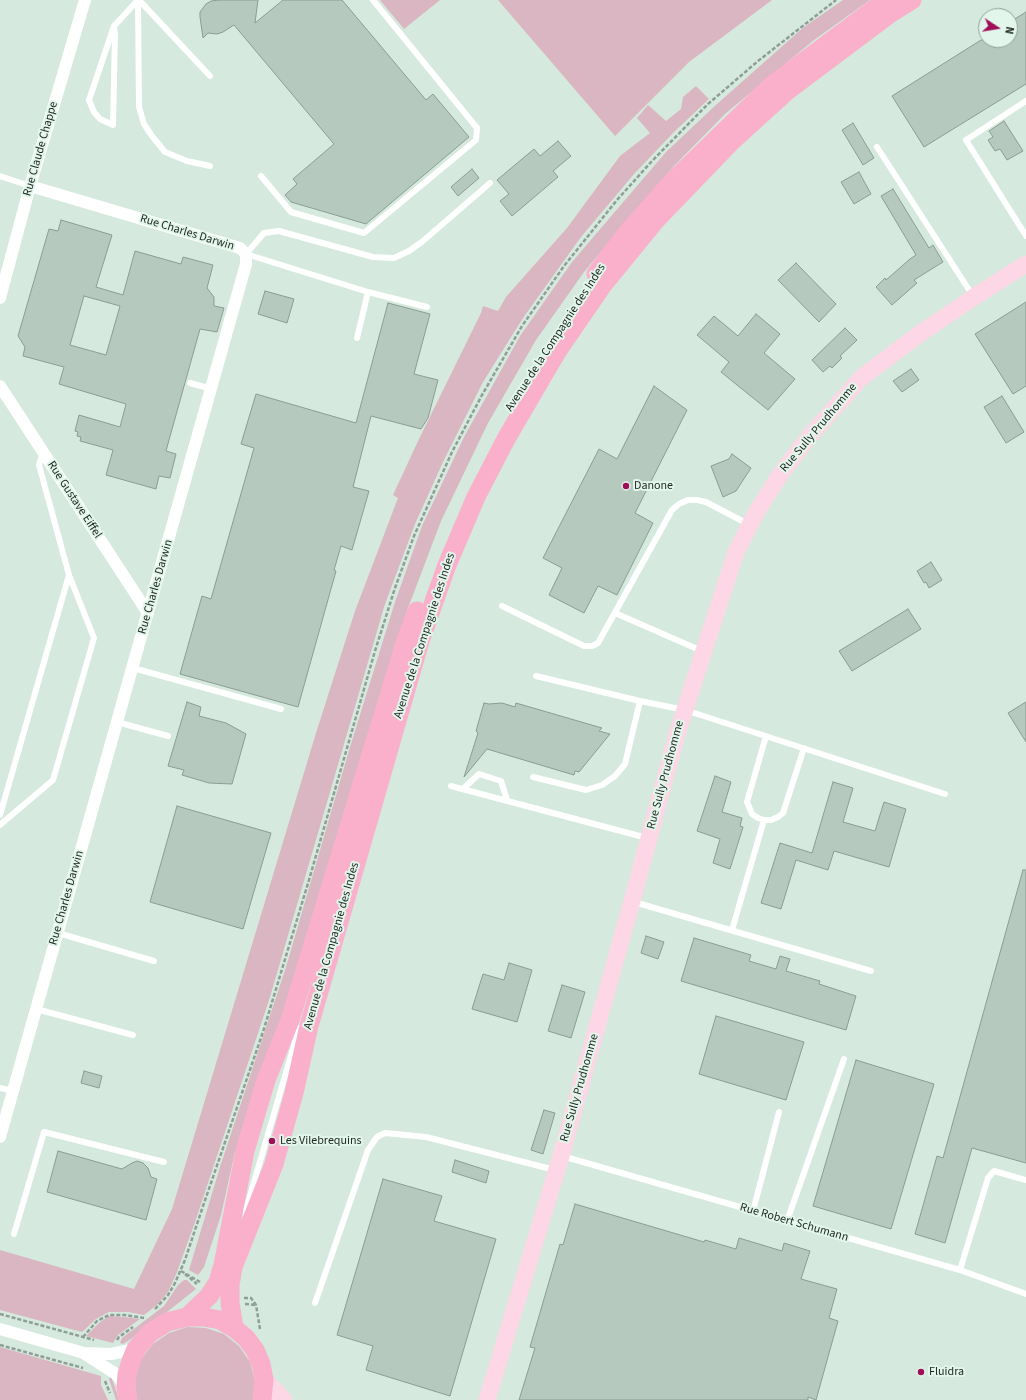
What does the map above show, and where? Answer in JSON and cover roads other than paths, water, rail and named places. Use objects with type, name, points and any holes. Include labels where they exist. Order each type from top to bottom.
[{"type":"main road","name":"Avenue de la Compagnie des Indes","points":[[187,1317],[209,1296],[228,1266],[274,1164],[294,1093],[309,1026],[420,641],[447,565],[476,497],[506,439],[558,350],[602,286],[655,221],[732,141],[787,91],[891,13],[912,0]]},
{"type":"main road","name":"Avenue de la Compagnie des Indes","points":[[234,1328],[230,1303],[228,1266],[245,1151],[266,1080],[290,1020],[406,640],[447,530],[472,476],[509,409],[557,332],[627,232],[674,180],[771,86],[870,12],[890,2]]},
{"type":"main road","points":[[127,1394],[127,1374],[131,1361],[136,1349],[150,1333],[167,1322],[187,1317],[204,1317],[220,1320],[234,1328],[246,1338],[255,1350],[261,1364],[264,1379],[262,1400]]},
{"type":"street","name":"Rue Claude Chappe","points":[[0,298],[30,186],[85,0]]},
{"type":"street","name":"Rue Charles Darwin","points":[[0,1137],[3,1118],[13,1091],[58,933],[246,264],[246,254],[240,248],[30,186]]},
{"type":"street","name":"Rue Sully Prudhomme","points":[[487,1400],[559,1163],[677,734],[736,552],[757,511],[782,472],[808,437],[861,378],[918,335],[1026,264]]},
{"type":"street","name":"Rue Gustave Eiffel","points":[[0,386],[148,613]]},
{"type":"street","points":[[0,1329],[84,1353],[111,1354],[136,1349]]},
{"type":"street","points":[[84,1353],[116,1374],[127,1394]]},
{"type":"street","points":[[264,1379],[284,1400]]},
{"type":"lane","points":[[114,26],[113,125],[100,119],[94,112],[89,100],[114,26],[138,0]]},
{"type":"lane","points":[[138,0],[210,76]]},
{"type":"lane","points":[[138,0],[139,107],[144,124],[165,152],[187,161],[210,166]]},
{"type":"lane","points":[[261,176],[291,212],[364,232],[476,140],[477,128],[373,0]]},
{"type":"lane","name":"Avenue de la Compagnie des Indes","points":[[693,171],[766,99],[890,2]]},
{"type":"lane","points":[[1026,101],[966,140],[1026,236]]},
{"type":"lane","points":[[877,147],[974,297]]},
{"type":"lane","points":[[0,176],[30,186]]},
{"type":"lane","points":[[427,307],[368,292],[246,254],[264,233],[279,231],[373,257],[394,258],[409,251],[423,241],[490,183]]},
{"type":"lane","name":"Avenue de la Compagnie des Indes","points":[[468,499],[521,400],[580,307],[622,249],[671,193]]},
{"type":"lane","points":[[356,338],[368,292]]},
{"type":"lane","points":[[190,383],[212,389]]},
{"type":"lane","points":[[0,825],[53,780],[94,638],[69,575],[39,465],[43,452]]},
{"type":"lane","points":[[502,606],[584,646],[588,647],[595,645],[598,643],[615,614],[672,510],[679,504],[688,500],[706,502],[750,525]]},
{"type":"lane","points":[[0,815],[69,575]]},
{"type":"lane","name":"Avenue de la Compagnie des Indes","points":[[405,668],[423,610]]},
{"type":"lane","points":[[615,614],[703,652]]},
{"type":"lane","points":[[133,668],[281,709]]},
{"type":"lane","points":[[536,676],[640,701],[685,710],[946,794]]},
{"type":"lane","points":[[533,777],[586,790],[602,785],[615,776],[625,764],[640,701]]},
{"type":"lane","points":[[118,722],[168,736]]},
{"type":"lane","points":[[766,736],[747,802],[752,814],[764,820],[778,818],[783,813],[804,748]]},
{"type":"lane","points":[[463,789],[480,774],[501,781],[507,800]]},
{"type":"lane","points":[[451,786],[649,839]]},
{"type":"lane","points":[[732,930],[764,820]]},
{"type":"lane","points":[[632,901],[871,971]]},
{"type":"lane","points":[[58,933],[154,961]]},
{"type":"lane","points":[[36,1009],[133,1035]]},
{"type":"lane","name":"Avenue de la Compagnie des Indes","points":[[242,1223],[302,1020]]},
{"type":"lane","points":[[787,1221],[844,1059]]},
{"type":"lane","points":[[0,1088],[13,1091]]},
{"type":"lane","points":[[753,1211],[779,1112]]},
{"type":"lane","points":[[14,1234],[44,1132],[164,1162]]},
{"type":"lane","name":"Rue Robert Schumann","points":[[315,1303],[368,1150],[377,1137],[385,1133],[426,1137],[559,1163],[753,1211],[960,1270],[1026,1294]]},
{"type":"lane","points":[[960,1270],[988,1178],[994,1171],[1026,1180]]},
{"type":"lane","points":[[228,1266],[241,1230]]},
{"type":"lane","points":[[228,1266],[236,1237]]},
{"type":"place","name":"Danone","points":[[626,486]]},
{"type":"place","name":"Les Vilebrequins","points":[[272,1141]]},
{"type":"place","name":"Fluidra","points":[[921,1372]]}]
